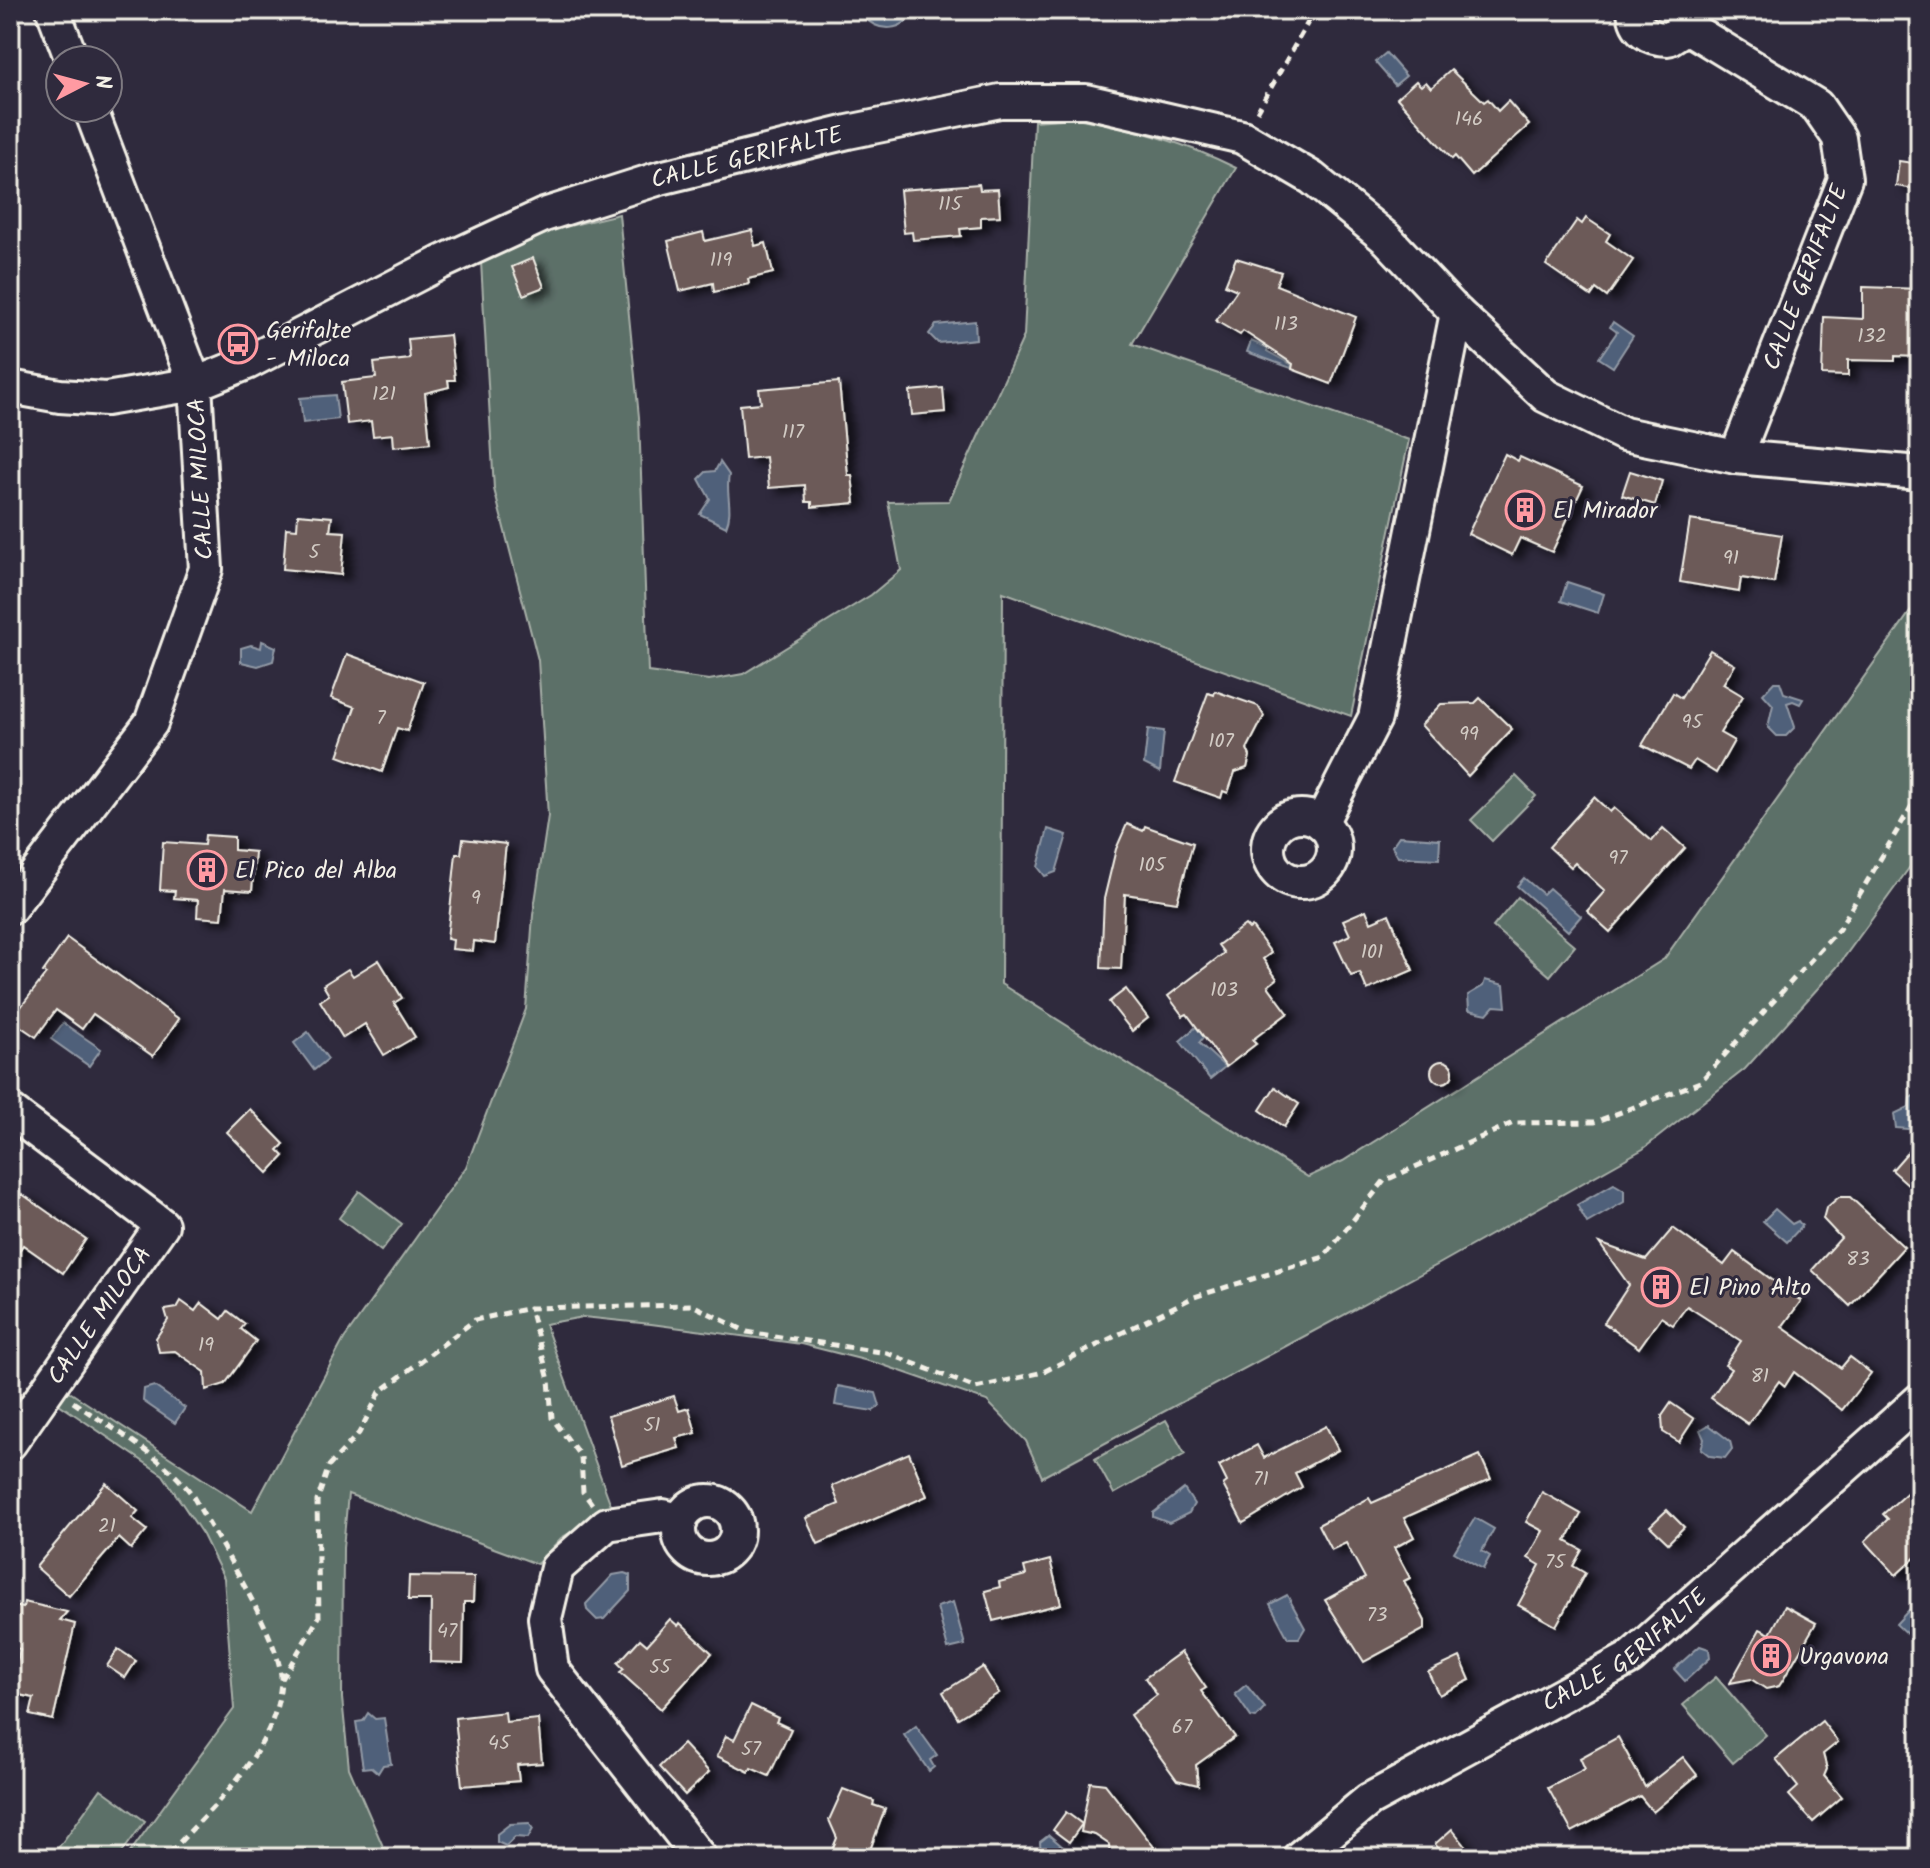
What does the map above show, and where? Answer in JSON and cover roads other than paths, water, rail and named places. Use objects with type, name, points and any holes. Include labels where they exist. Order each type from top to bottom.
[{"type":"street","points":[[53,10],[66,44]]},
{"type":"street","points":[[1634,10],[1638,26],[1657,39],[1679,35],[1689,18]]},
{"type":"street","name":"CALLE GERIFALTE","points":[[1689,18],[1817,106],[1839,138],[1845,179],[1736,457]]},
{"type":"street","name":"CALLE GERIFALTE","points":[[10,387],[60,396],[106,399],[195,384],[247,363],[440,263],[544,215],[660,178],[848,132],[1000,101],[1086,101],[1242,137],[1312,178],[1387,239],[1457,313],[1546,396],[1624,434],[1736,457],[1920,473]]},
{"type":"street","name":"CALLE MILOCA","points":[[10,908],[151,723],[206,569],[195,384],[96,124]]},
{"type":"street","points":[[1321,823],[1375,718],[1457,313]]},
{"type":"street","name":"CALLE MILOCA","points":[[10,1111],[162,1225],[10,1443]]},
{"type":"street","name":"CALLE GERIFALTE","points":[[1299,1858],[1369,1800],[1630,1658],[1920,1400]]},
{"type":"street","points":[[681,1521],[663,1516],[607,1524],[557,1568],[545,1618],[552,1669],[700,1858]]},
{"type":"water","points":[[866,10],[915,10],[904,23],[883,28],[862,15]]},
{"type":"water","points":[[1386,53],[1406,76],[1395,85],[1375,62]]},
{"type":"water","points":[[975,321],[976,339],[938,343],[929,334],[936,325]]},
{"type":"water","points":[[1613,322],[1633,336],[1613,367],[1599,358],[1617,332],[1610,327]]},
{"type":"water","points":[[1251,341],[1268,348],[1267,351],[1292,365],[1291,368],[1247,352]]},
{"type":"water","points":[[335,395],[338,419],[303,423],[300,398]]},
{"type":"water","points":[[720,462],[729,475],[726,527],[700,514],[710,499],[699,479],[706,472],[715,471]]},
{"type":"water","points":[[1567,582],[1604,594],[1598,613],[1561,601]]},
{"type":"water","points":[[262,641],[276,647],[273,661],[258,666],[241,662],[241,648],[251,645],[261,648]]},
{"type":"water","points":[[1774,682],[1780,682],[1784,693],[1803,699],[1800,704],[1793,701],[1787,703],[1795,727],[1786,736],[1777,736],[1768,727],[1773,705],[1763,694]]},
{"type":"water","points":[[1148,729],[1164,731],[1160,772],[1144,764]]},
{"type":"water","points":[[1048,829],[1067,835],[1056,872],[1045,876],[1038,867]]},
{"type":"water","points":[[1399,836],[1440,839],[1439,859],[1398,857],[1392,846]]},
{"type":"water","points":[[1524,878],[1543,894],[1549,888],[1581,916],[1568,931],[1517,886]]},
{"type":"water","points":[[1485,980],[1504,985],[1506,1007],[1494,1006],[1487,1014],[1469,1010],[1468,995],[1483,986]]},
{"type":"water","points":[[63,1023],[101,1049],[89,1066],[51,1039]]},
{"type":"water","points":[[1196,1027],[1204,1037],[1199,1043],[1225,1067],[1210,1079],[1180,1041]]},
{"type":"water","points":[[308,1032],[328,1059],[314,1070],[294,1043]]},
{"type":"water","points":[[1920,1092],[1920,1113],[1908,1129],[1896,1128],[1894,1114],[1909,1107],[1910,1098]]},
{"type":"water","points":[[1614,1184],[1624,1190],[1624,1202],[1587,1223],[1577,1205]]},
{"type":"water","points":[[1775,1209],[1792,1224],[1798,1221],[1802,1226],[1787,1242],[1763,1221]]},
{"type":"water","points":[[154,1386],[185,1408],[175,1423],[143,1401],[144,1389]]},
{"type":"water","points":[[838,1386],[876,1393],[880,1406],[873,1411],[835,1405]]},
{"type":"water","points":[[1709,1425],[1730,1441],[1732,1449],[1725,1458],[1710,1456],[1701,1449],[1704,1439],[1700,1430]]},
{"type":"water","points":[[1184,1489],[1194,1504],[1189,1513],[1169,1523],[1153,1517],[1153,1513]]},
{"type":"water","points":[[1475,1518],[1494,1529],[1482,1551],[1490,1556],[1483,1569],[1454,1552]]},
{"type":"water","points":[[613,1575],[630,1575],[630,1591],[604,1619],[597,1620],[587,1610],[586,1604]]},
{"type":"water","points":[[1287,1595],[1305,1628],[1299,1638],[1288,1638],[1270,1604]]},
{"type":"water","points":[[1920,1598],[1920,1627],[1911,1638],[1896,1624]]},
{"type":"water","points":[[953,1602],[965,1645],[948,1649],[937,1607]]},
{"type":"water","points":[[1700,1646],[1709,1649],[1710,1658],[1685,1681],[1674,1669]]},
{"type":"water","points":[[1246,1685],[1265,1708],[1256,1718],[1251,1717],[1235,1694]]},
{"type":"water","points":[[368,1713],[375,1719],[384,1718],[391,1764],[383,1765],[378,1773],[371,1767],[363,1768],[356,1722],[363,1721]]},
{"type":"water","points":[[916,1726],[937,1755],[930,1760],[934,1767],[929,1771],[904,1735]]},
{"type":"water","points":[[529,1823],[533,1829],[528,1838],[515,1837],[506,1846],[497,1842],[497,1834],[510,1824]]},
{"type":"water","points":[[1049,1835],[1076,1858],[1041,1858],[1040,1842]]},
{"type":"place","name":"Gerifalte - Miloca","points":[[238,344]]},
{"type":"place","name":"El Mirador","points":[[1525,510]]},
{"type":"place","name":"El Pico del Alba","points":[[207,870]]},
{"type":"place","name":"El Pino Alto","points":[[1661,1287]]},
{"type":"place","name":"Urgavona","points":[[1771,1656]]}]
